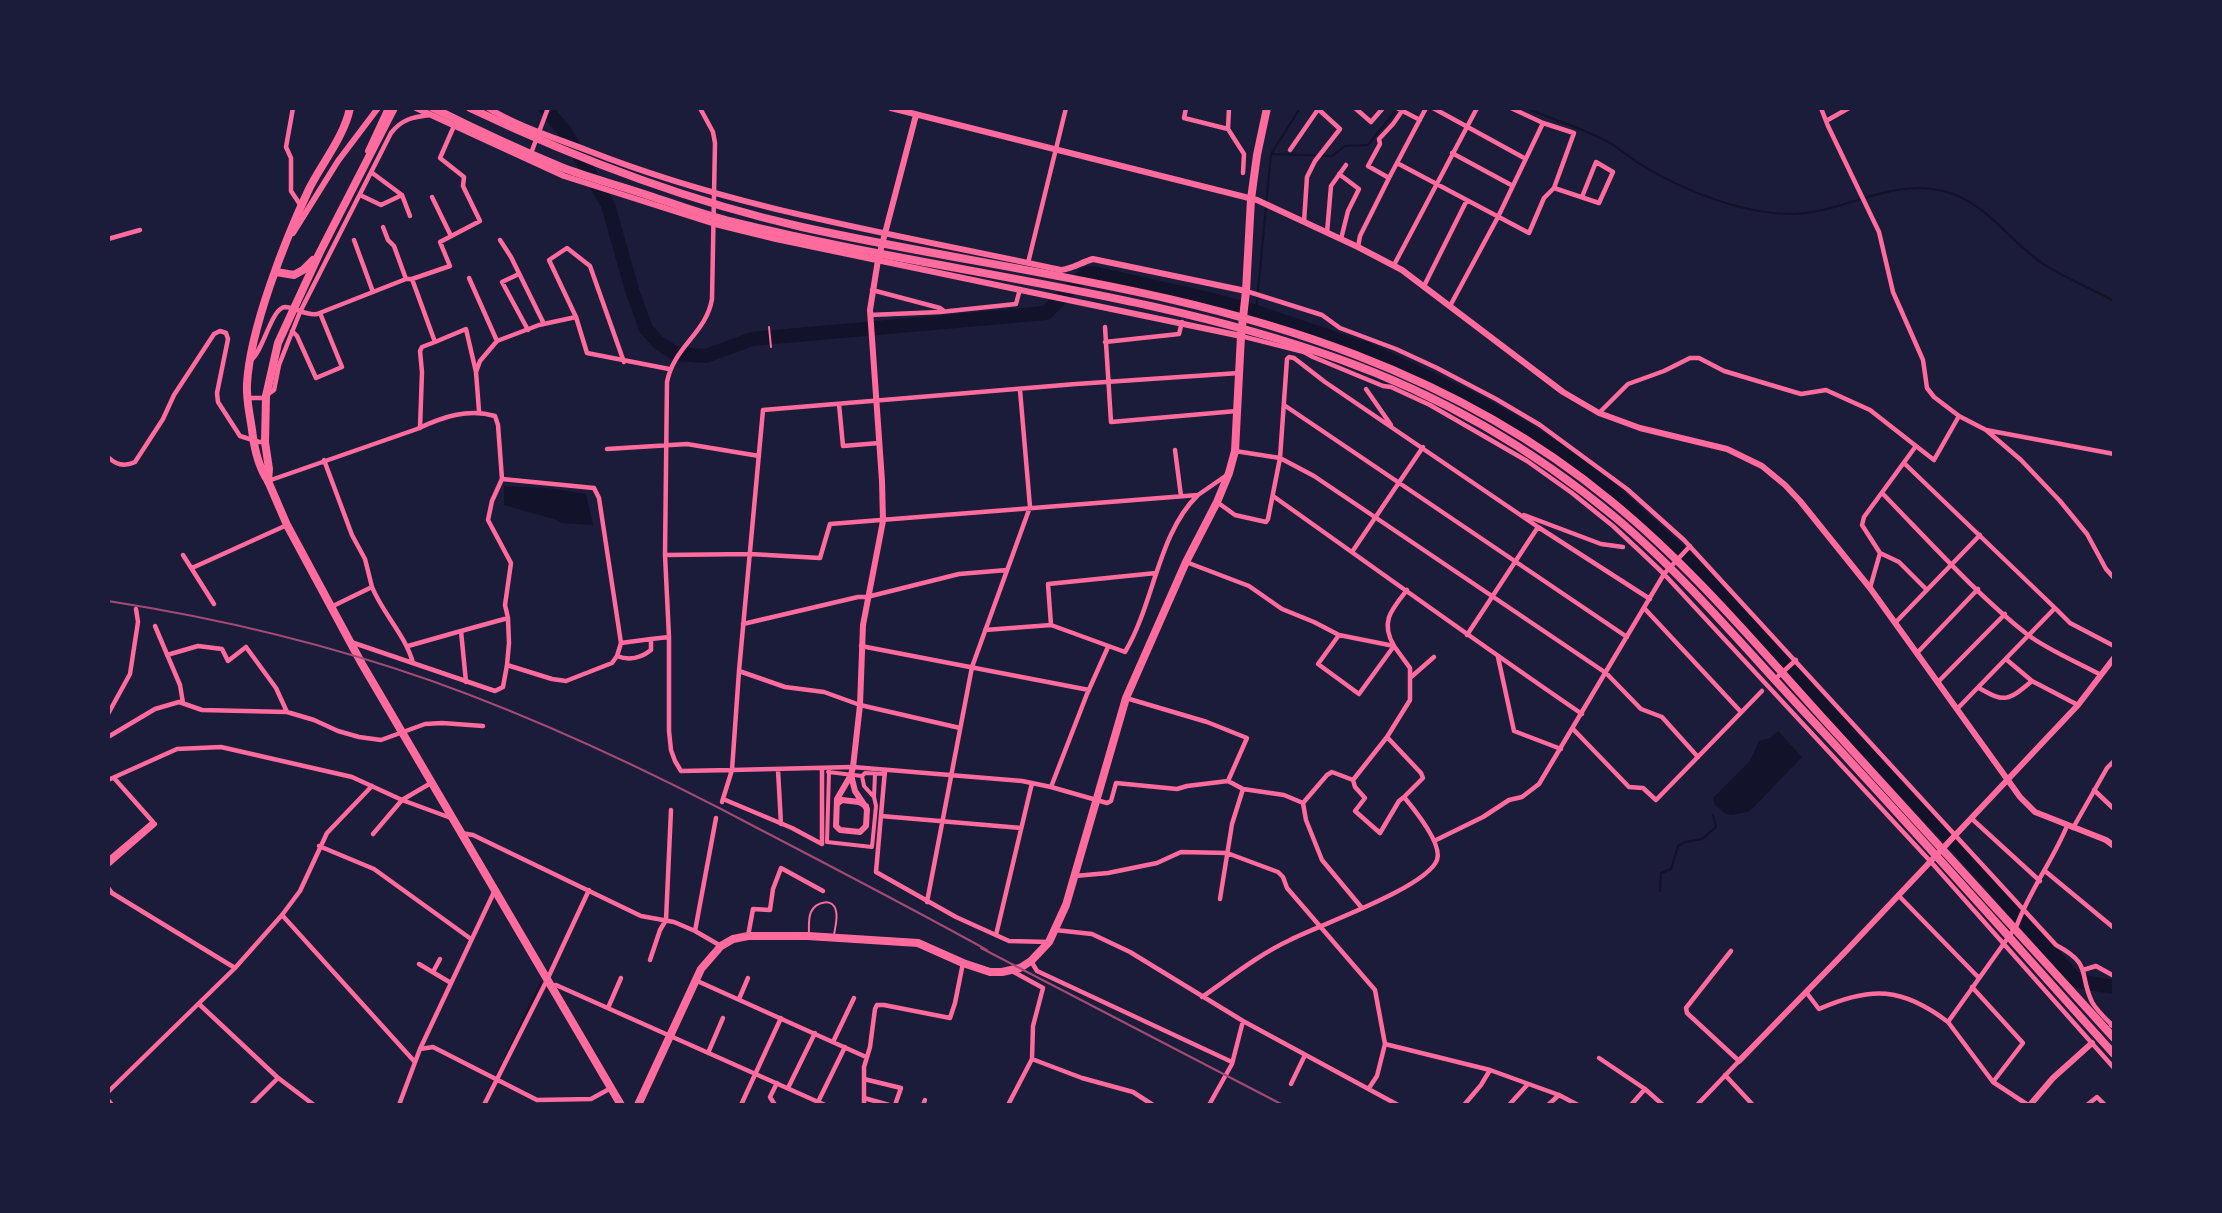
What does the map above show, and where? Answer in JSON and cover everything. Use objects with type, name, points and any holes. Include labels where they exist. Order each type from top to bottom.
[{"type":"main road","points":[[350,108],[343,129],[301,207],[286,244],[265,305],[250,361],[247,398],[262,472],[287,525],[400,731],[621,1105]]},
{"type":"main road","points":[[268,481],[269,469],[265,442],[266,396],[273,358],[320,252],[394,108]]},
{"type":"main road","points":[[470,108],[573,155],[634,178],[737,209],[801,226],[1187,303],[1283,329],[1399,372],[1498,423],[1552,457],[1610,499],[1694,577],[2114,1038]]},
{"type":"main road","points":[[638,1105],[695,980],[706,961],[721,946],[733,939],[748,936],[808,936],[918,944],[990,972],[1012,971],[1031,962],[1049,942],[1075,876],[1126,698],[1186,562],[1217,502],[1235,451],[1251,199],[1267,108]]},
{"type":"main road","points":[[432,112],[563,168],[729,221],[864,250],[1064,287],[1176,312],[1289,342],[1383,376],[1462,413],[1500,434],[1618,519],[1684,583],[1851,762],[2114,1054]]},
{"type":"main road","points":[[276,272],[294,275],[308,266],[320,252]]},
{"type":"street","points":[[293,108],[286,147],[291,158],[291,191],[301,207]]},
{"type":"street","points":[[286,244],[333,168],[378,108]]},
{"type":"street","points":[[362,170],[388,108]]},
{"type":"street","points":[[416,108],[432,112],[454,126],[578,181],[715,224],[1241,336],[1304,352],[1430,405],[1527,461],[1572,493],[1613,526],[1664,574],[1931,862],[2114,1068]]},
{"type":"street","points":[[488,108],[628,167],[767,208],[1061,270],[1068,270],[1093,259],[1246,294],[1322,315],[1340,328],[1437,368],[1496,399],[1540,426],[1627,489],[1690,546],[2056,945],[2071,953],[2083,970],[2092,1003],[2113,1025]]},
{"type":"street","points":[[528,160],[548,108]]},
{"type":"street","points":[[700,108],[713,132],[715,143],[712,299],[710,313],[669,369],[667,382],[665,555],[669,637],[669,731],[675,761],[681,771],[822,770],[853,767],[885,772],[1032,783],[1107,803],[1111,801],[1116,783],[1177,789],[1228,781],[1243,789],[1284,795],[1303,803]]},
{"type":"street","points":[[891,108],[917,111],[1055,150],[1251,199],[1394,265],[1563,392],[1599,413],[1640,428],[1727,449],[1762,466],[1800,501],[1870,588],[2020,797],[2035,812],[2106,840],[2114,846]]},
{"type":"street","points":[[1028,263],[1066,108]]},
{"type":"street","points":[[1186,108],[1184,118],[1228,129]]},
{"type":"street","points":[[1228,108],[1228,129],[1244,154],[1243,172]]},
{"type":"street","points":[[1290,150],[1318,108],[1340,129],[1315,161],[1306,177],[1304,222]]},
{"type":"street","points":[[1355,108],[1371,122],[1383,108]]},
{"type":"street","points":[[1397,108],[1420,120]]},
{"type":"street","points":[[1358,247],[1360,236],[1426,108]]},
{"type":"street","points":[[1433,108],[1526,159]]},
{"type":"street","points":[[1394,265],[1477,108]]},
{"type":"street","points":[[1397,163],[1528,233],[1544,198],[1554,188],[1574,133],[1543,123],[1511,108]]},
{"type":"street","points":[[1821,108],[1879,232],[1893,292],[1923,360],[1927,388],[1934,397],[1959,416],[1986,430],[2021,460],[2088,534],[2106,569],[2114,578]]},
{"type":"street","points":[[1826,121],[1849,108]]},
{"type":"street","points":[[851,775],[855,791],[867,807],[866,826],[860,832],[837,828],[836,805],[838,796],[851,775],[853,767],[860,705],[861,646],[867,597],[883,521],[870,318],[872,290],[917,111]]},
{"type":"street","points":[[1389,178],[1368,166],[1380,144],[1379,139],[1394,124],[1402,111]]},
{"type":"street","points":[[247,398],[260,399],[274,390],[279,366],[292,331],[295,310],[397,125],[407,119],[432,112]]},
{"type":"street","points":[[1450,306],[1498,217],[1543,123]]},
{"type":"street","points":[[250,361],[260,351],[275,313],[282,308],[288,307],[309,315],[320,313],[406,279],[450,266],[440,242],[480,221],[463,186],[464,177],[440,158],[454,126]]},
{"type":"street","points":[[1452,153],[1513,186]]},
{"type":"street","points":[[1554,188],[1599,203],[1613,172],[1596,162],[1582,197]]},
{"type":"street","points":[[1327,233],[1331,186],[1346,165]]},
{"type":"street","points":[[371,172],[402,195],[410,216]]},
{"type":"street","points":[[1339,174],[1359,189],[1348,211],[1341,239]]},
{"type":"street","points":[[360,195],[381,205],[402,195]]},
{"type":"street","points":[[432,197],[451,237]]},
{"type":"street","points":[[1424,286],[1467,200]]},
{"type":"street","points":[[383,226],[388,240],[394,246],[406,279]]},
{"type":"street","points":[[108,239],[140,230]]},
{"type":"street","points":[[354,240],[373,292]]},
{"type":"street","points":[[500,240],[544,324]]},
{"type":"street","points":[[624,362],[590,266],[567,249],[549,260],[576,317],[587,353],[624,362],[669,369]]},
{"type":"street","points":[[519,274],[502,282],[528,330]]},
{"type":"street","points":[[469,278],[496,341]]},
{"type":"street","points":[[412,279],[435,342]]},
{"type":"street","points":[[870,318],[1016,304],[1020,289]]},
{"type":"street","points":[[872,290],[944,311]]},
{"type":"street","points":[[292,331],[297,336],[316,378],[342,367],[320,313]]},
{"type":"street","points":[[476,372],[480,362],[496,341],[544,324],[576,317]]},
{"type":"street","points":[[1105,342],[1179,334],[1182,322]]},
{"type":"street","points":[[1104,327],[1111,422],[1237,411]]},
{"type":"street","points":[[420,428],[422,372],[420,351],[422,348],[466,329],[476,372],[480,411]]},
{"type":"street","points":[[108,457],[116,464],[135,462],[209,341],[214,334],[220,331],[226,333],[228,339],[217,393],[218,402],[240,436],[265,442]]},
{"type":"street","points":[[1217,502],[1235,515],[1266,522],[1280,458],[1287,359],[1289,357],[1538,527],[1650,599]]},
{"type":"street","points":[[1599,413],[1628,384],[1664,371],[1690,358],[1699,358],[1724,371],[1801,394],[1826,390],[1870,411],[1934,460],[1959,416]]},
{"type":"street","points":[[822,770],[822,844],[781,824],[723,801],[732,770],[763,410],[1239,373]]},
{"type":"street","points":[[1366,389],[1393,428]]},
{"type":"street","points":[[927,902],[972,667],[1030,507],[1020,390]]},
{"type":"street","points":[[839,404],[843,446],[879,443]]},
{"type":"street","points":[[1284,405],[1627,637]]},
{"type":"street","points":[[268,481],[420,428],[439,418],[480,411],[495,416],[498,425],[502,479],[492,501],[488,520],[511,563],[505,605],[510,643],[502,687],[495,691],[349,641]]},
{"type":"street","points":[[1986,430],[2114,454]]},
{"type":"street","points":[[607,449],[687,444],[759,456]]},
{"type":"street","points":[[1916,446],[1864,516],[1862,525],[1880,553],[1899,562],[1927,590]]},
{"type":"street","points":[[1352,552],[1423,447]]},
{"type":"street","points":[[1175,450],[1181,496]]},
{"type":"street","points":[[1235,451],[1280,458],[1306,472],[1606,673],[1641,709],[1662,717],[1698,757]]},
{"type":"street","points":[[324,460],[352,535],[365,559],[378,602],[408,646],[413,663]]},
{"type":"street","points":[[1904,463],[2070,623],[2114,646]]},
{"type":"street","points":[[986,630],[1051,625],[1125,652],[1148,603],[1156,573],[1177,520],[1198,495],[1229,473]]},
{"type":"street","points":[[502,479],[594,488],[599,498],[621,643],[612,663],[566,681],[507,665]]},
{"type":"street","points":[[1882,493],[1952,565],[2029,635],[2101,675]]},
{"type":"street","points":[[665,555],[750,554],[820,558],[830,524],[1198,495]]},
{"type":"street","points":[[1273,496],[1498,657],[1582,714]]},
{"type":"street","points":[[1516,512],[1601,544],[1623,547]]},
{"type":"street","points":[[192,568],[287,525]]},
{"type":"street","points":[[1467,635],[1538,527]]},
{"type":"street","points":[[1895,623],[1980,535]]},
{"type":"street","points":[[1434,841],[1483,817],[1509,800],[1522,797],[1539,784],[1664,574],[1690,546]]},
{"type":"street","points":[[1870,588],[1880,553]]},
{"type":"street","points":[[183,555],[214,604]]},
{"type":"street","points":[[1186,562],[1249,586],[1282,609],[1339,635],[1394,646]]},
{"type":"street","points":[[743,624],[959,574],[1007,570]]},
{"type":"street","points":[[1051,625],[1048,584],[1156,573]]},
{"type":"street","points":[[331,607],[372,587]]},
{"type":"street","points":[[1917,652],[1978,589]]},
{"type":"street","points":[[1353,780],[1387,737],[1410,700],[1410,668],[1389,637],[1388,618],[1407,590]]},
{"type":"street","points":[[1958,708],[2055,608]]},
{"type":"street","points":[[108,714],[130,674],[138,622],[136,609]]},
{"type":"street","points":[[1645,609],[1741,712]]},
{"type":"street","points":[[1938,682],[2005,614]]},
{"type":"street","points":[[408,646],[508,618]]},
{"type":"street","points":[[155,626],[180,685],[183,703]]},
{"type":"street","points":[[461,631],[466,682]]},
{"type":"street","points":[[1339,635],[1318,664],[1359,694],[1394,646]]},
{"type":"street","points":[[621,643],[669,637]]},
{"type":"street","points":[[617,656],[626,659],[644,656],[651,650],[651,639]]},
{"type":"street","points":[[167,655],[198,646],[222,649],[228,661],[246,646],[276,688],[287,712]]},
{"type":"street","points":[[861,646],[1089,690]]},
{"type":"street","points":[[1051,787],[1108,647]]},
{"type":"street","points":[[1410,678],[1434,657]]},
{"type":"street","points":[[1498,657],[1514,731],[1561,749]]},
{"type":"street","points":[[1697,1105],[1931,862],[2078,705],[2114,658]]},
{"type":"street","points":[[2007,660],[2032,681],[2078,705]]},
{"type":"street","points":[[1768,686],[1796,661]]},
{"type":"street","points":[[739,671],[785,687],[824,692],[860,705],[960,728]]},
{"type":"street","points":[[1979,687],[1997,699],[2005,698],[2032,681]]},
{"type":"street","points":[[1573,729],[1629,787],[1643,788],[1656,800],[1762,691]]},
{"type":"street","points":[[1126,698],[1207,722],[1247,738],[1228,781]]},
{"type":"street","points":[[108,737],[155,709],[179,702],[202,710],[287,712],[359,737],[381,740],[400,731],[425,724],[483,726]]},
{"type":"street","points":[[1353,780],[1355,787],[1365,798],[1355,811],[1380,833],[1399,801],[1423,778],[1387,737]]},
{"type":"street","points":[[108,780],[177,749],[221,747],[352,777],[402,800],[451,818]]},
{"type":"street","points":[[1948,1022],[2005,944],[2070,827],[2114,761]]},
{"type":"street","points":[[777,770],[781,824]]},
{"type":"street","points":[[822,770],[862,776],[865,773],[885,772]]},
{"type":"street","points":[[829,772],[827,842],[872,847],[876,806],[875,774]]},
{"type":"street","points":[[885,772],[876,872],[927,902],[1010,941],[1049,942]]},
{"type":"street","points":[[1303,803],[1332,772],[1353,780]]},
{"type":"street","points":[[862,776],[864,786],[874,797]]},
{"type":"street","points":[[108,860],[153,822],[114,777]]},
{"type":"street","points":[[373,834],[402,800],[431,783]]},
{"type":"street","points":[[996,935],[1032,783]]},
{"type":"street","points":[[109,1089],[235,968],[282,915],[300,891],[320,846],[336,822],[372,786]]},
{"type":"street","points":[[1220,899],[1232,825],[1243,789]]},
{"type":"street","points":[[2094,790],[2114,809]]},
{"type":"street","points":[[1202,997],[1246,965],[1289,940],[1362,908],[1418,880],[1428,872],[1437,860],[1437,850],[1434,841],[1404,797]]},
{"type":"street","points":[[836,805],[842,800],[861,803],[867,807]]},
{"type":"street","points":[[1303,803],[1306,820],[1322,860],[1362,908]]},
{"type":"street","points":[[650,960],[660,930],[666,920],[671,810]]},
{"type":"street","points":[[881,816],[1021,828]]},
{"type":"street","points":[[695,931],[716,818]]},
{"type":"street","points":[[1970,818],[2040,881]]},
{"type":"street","points":[[108,865],[155,824]]},
{"type":"street","points":[[460,833],[473,835],[641,916],[666,920],[695,931],[721,946]]},
{"type":"street","points":[[320,846],[374,869],[471,939]]},
{"type":"street","points":[[1075,876],[1108,873],[1157,863],[1177,852],[1227,853],[1278,872],[1283,877],[1287,888],[1375,990],[1385,1044],[1377,1076],[1369,1088]]},
{"type":"street","points":[[748,936],[753,909],[770,910],[773,889],[781,868],[823,891]]},
{"type":"street","points":[[2045,871],[2114,928]]},
{"type":"street","points":[[108,888],[112,893],[235,968]]},
{"type":"street","points":[[399,1105],[414,1061],[495,890]]},
{"type":"street","points":[[484,1105],[549,983],[589,890]]},
{"type":"street","points":[[1898,895],[1979,978]]},
{"type":"street","points":[[282,915],[414,1061]]},
{"type":"street","points":[[1055,930],[1092,933],[1130,952],[1243,1021],[1398,1105]]},
{"type":"street","points":[[1731,951],[1686,1008],[1687,1013],[1739,1061]]},
{"type":"street","points":[[433,972],[440,959]]},
{"type":"street","points":[[1031,962],[1037,970],[1232,1063]]},
{"type":"street","points":[[864,1105],[864,1067],[877,1005],[950,1018],[963,963]]},
{"type":"street","points":[[419,964],[451,983]]},
{"type":"street","points":[[2083,970],[2096,966],[2114,976]]},
{"type":"street","points":[[1008,1105],[1032,1059],[1033,1026],[1043,988],[1012,971]]},
{"type":"street","points":[[608,1008],[621,978]]},
{"type":"street","points":[[739,999],[748,978]]},
{"type":"street","points":[[695,980],[866,1058]]},
{"type":"street","points":[[549,983],[755,1072],[825,1105]]},
{"type":"street","points":[[1972,987],[2024,1043],[1994,1082]]},
{"type":"street","points":[[1806,992],[1819,1009],[1844,997],[1861,994],[1903,996],[1926,1005],[1948,1022],[1994,1082],[2029,1105],[2053,1078],[2092,1043]]},
{"type":"street","points":[[833,1042],[854,998]]},
{"type":"street","points":[[199,1004],[278,1078],[314,1105]]},
{"type":"street","points":[[708,1053],[723,1018]]},
{"type":"street","points":[[741,1105],[782,1018]]},
{"type":"street","points":[[1209,1105],[1232,1063],[1243,1021]]},
{"type":"street","points":[[788,1088],[815,1033]]},
{"type":"street","points":[[1385,1044],[1490,1070],[1559,1095],[1578,1105]]},
{"type":"street","points":[[420,1049],[433,1047],[537,1100],[591,1099],[611,1088]]},
{"type":"street","points":[[818,1102],[845,1047]]},
{"type":"street","points":[[1291,1084],[1305,1056]]},
{"type":"street","points":[[1599,1058],[1645,1089],[1663,1105]]},
{"type":"street","points":[[1032,1059],[1082,1078],[1133,1092],[1153,1105]]},
{"type":"street","points":[[1464,1105],[1490,1070]]},
{"type":"street","points":[[1725,1075],[1754,1105]]},
{"type":"street","points":[[251,1105],[278,1078]]},
{"type":"street","points":[[864,1079],[901,1088],[895,1105]]},
{"type":"street","points":[[775,1105],[770,1097],[777,1083]]},
{"type":"street","points":[[1509,1105],[1528,1084]]},
{"type":"street","points":[[1631,1105],[1645,1089]]},
{"type":"street","points":[[1548,1105],[1559,1095]]},
{"type":"street","points":[[2087,1105],[2097,1096],[2105,1105]]},
{"type":"street","points":[[864,1098],[889,1105]]},
{"type":"street","points":[[108,1100],[112,1105]]},
{"type":"lane","points":[[769,327],[771,347]]},
{"type":"lane","points":[[808,936],[812,910],[825,902],[832,905],[836,912],[834,938]]},
{"type":"shaded area","points":[[504,486],[547,488],[586,494],[593,525],[561,523],[504,505]]},
{"type":"shaded area","points":[[1778,731],[1802,757],[1750,811],[1733,815],[1726,814],[1715,805],[1713,798],[1750,761],[1759,741],[1770,738]]},
{"type":"waterway","points":[[545,108],[566,133],[608,205],[632,290],[646,329],[659,343],[676,354],[706,356],[752,339],[1046,313],[1085,274],[1093,273],[1256,312],[1374,352],[1468,397],[1521,426],[1593,473],[1693,564],[1957,846],[2077,981],[2114,987]]},
{"type":"waterway","points":[[1271,154],[1300,108]]},
{"type":"waterway","points":[[1256,312],[1271,154],[1332,156],[1345,146],[1368,145],[1398,108]]},
{"type":"waterway","points":[[1526,108],[1600,138],[1656,174],[1694,192],[1755,210],[1794,214],[1813,212],[1905,189],[1924,188],[1959,196],[1985,213],[2045,265],[2114,301]]},
{"type":"waterway","points":[[1660,891],[1661,873],[1671,869],[1678,846],[1685,842],[1702,839],[1716,827],[1713,815]]},
{"type":"waterway","points":[[485,1099],[541,983]]},
{"type":"railway","points":[[108,601],[190,615],[312,644],[353,655],[475,697],[559,731],[682,789],[987,950]]},
{"type":"railway","points":[[981,948],[1283,1105]]}]
